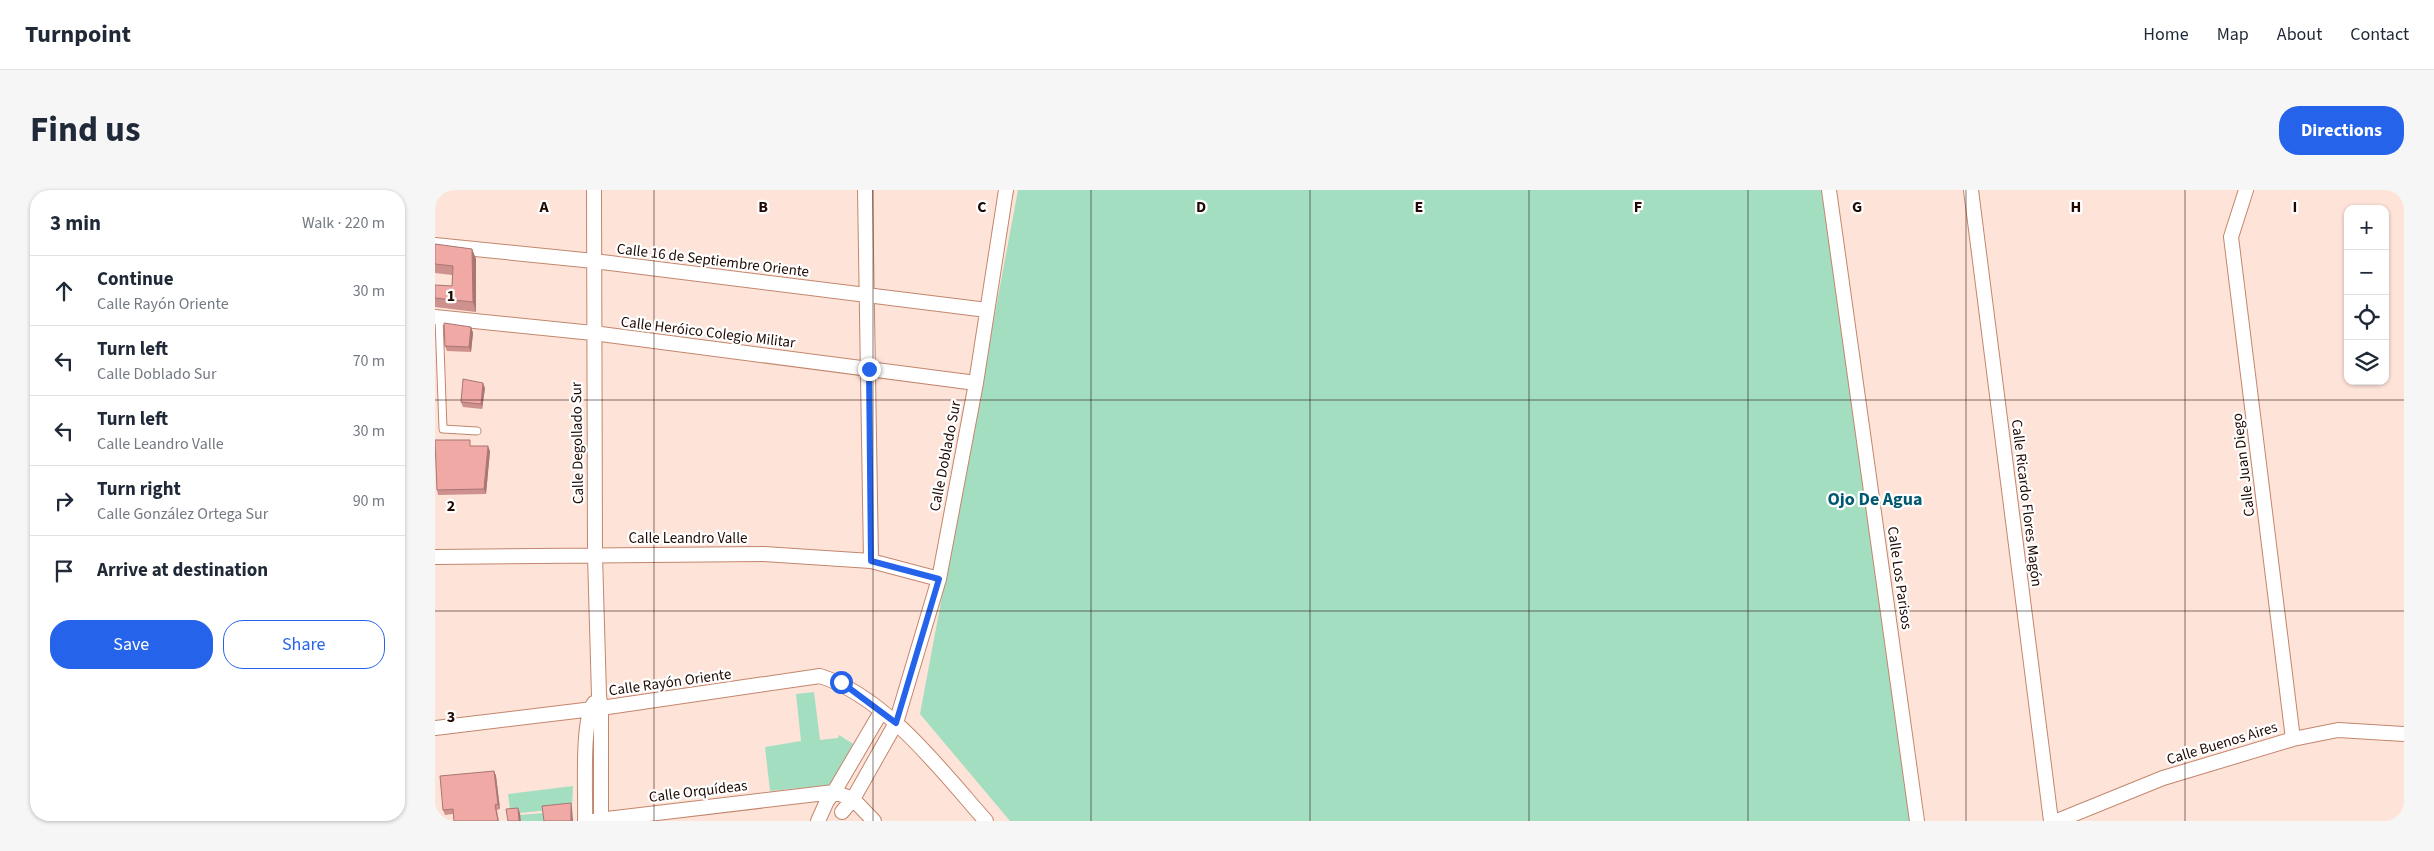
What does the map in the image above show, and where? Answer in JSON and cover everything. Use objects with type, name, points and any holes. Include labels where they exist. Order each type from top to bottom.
[{"type":"street","name":"Calle Degollado Sur","points":[[594,190],[593,333],[596,705]]},
{"type":"street","points":[[865,190],[871,561]]},
{"type":"street","name":"Calle Doblado Sur","points":[[846,817],[853,800],[896,723],[939,579],[976,382],[1006,190]]},
{"type":"street","name":"Calle Los Parisos","points":[[1829,190],[1917,821]]},
{"type":"street","name":"Calle Ricardo Flores Magón","points":[[1971,190],[2051,821]]},
{"type":"street","name":"Calle Juan Diego","points":[[2246,190],[2231,237],[2293,739]]},
{"type":"street","name":"Calle 16 de Septiembre Oriente","points":[[435,245],[594,261],[987,310]]},
{"type":"street","name":"Calle Heróico Colegio Militar","points":[[437,317],[593,333],[976,382]]},
{"type":"street","name":"Calle Leandro Valle","points":[[435,557],[764,554],[871,561],[939,579]]},
{"type":"street","name":"Calle Rayón Oriente","points":[[435,728],[820,676],[841,682],[896,723],[927,753],[986,821]]},
{"type":"street","points":[[596,705],[598,821]]},
{"type":"street","points":[[585,821],[587,735],[596,705]]},
{"type":"street","points":[[818,821],[881,712]]},
{"type":"street","name":"Calle Buenos Aires","points":[[2057,821],[2163,778],[2293,739],[2338,730],[2404,734]]},
{"type":"street","name":"Calle Orquídeas","points":[[598,821],[809,794],[831,796]]},
{"type":"street","points":[[831,796],[853,800],[874,821]]},
{"type":"street","points":[[831,796],[846,817]]},
{"type":"lane","points":[[437,317],[443,429],[477,431]]},
{"type":"green space","points":[[1018,190],[1828,190],[1913,821],[1010,821],[920,714]]},
{"type":"green space","points":[[814,692],[820,740],[838,738],[839,735],[855,745],[831,785],[770,791],[765,747],[801,741],[796,694]]},
{"type":"green space","points":[[573,786],[572,808],[508,814],[510,810],[508,794]]},
{"type":"green space","points":[[544,813],[546,821],[521,821],[520,815]]},
{"type":"building","points":[[435,244],[472,249],[473,302],[435,298],[435,285],[452,286],[453,266],[435,264]]},
{"type":"building","points":[[444,323],[471,327],[469,347],[445,346]]},
{"type":"building","points":[[463,379],[483,383],[481,404],[461,402]]},
{"type":"building","points":[[435,440],[470,440],[470,446],[488,446],[484,489],[437,490]]},
{"type":"building","points":[[494,771],[498,804],[495,805],[498,821],[454,821],[453,809],[443,810],[440,776]]},
{"type":"building","points":[[571,803],[571,821],[544,821],[542,806]]},
{"type":"building","points":[[518,808],[519,821],[508,821],[506,809]]},
{"type":"district","name":"Ojo De Agua","points":[[1875,499]]},
{"type":"route","points":[[841,682],[896,723],[939,579],[871,561],[869,369]]}]
